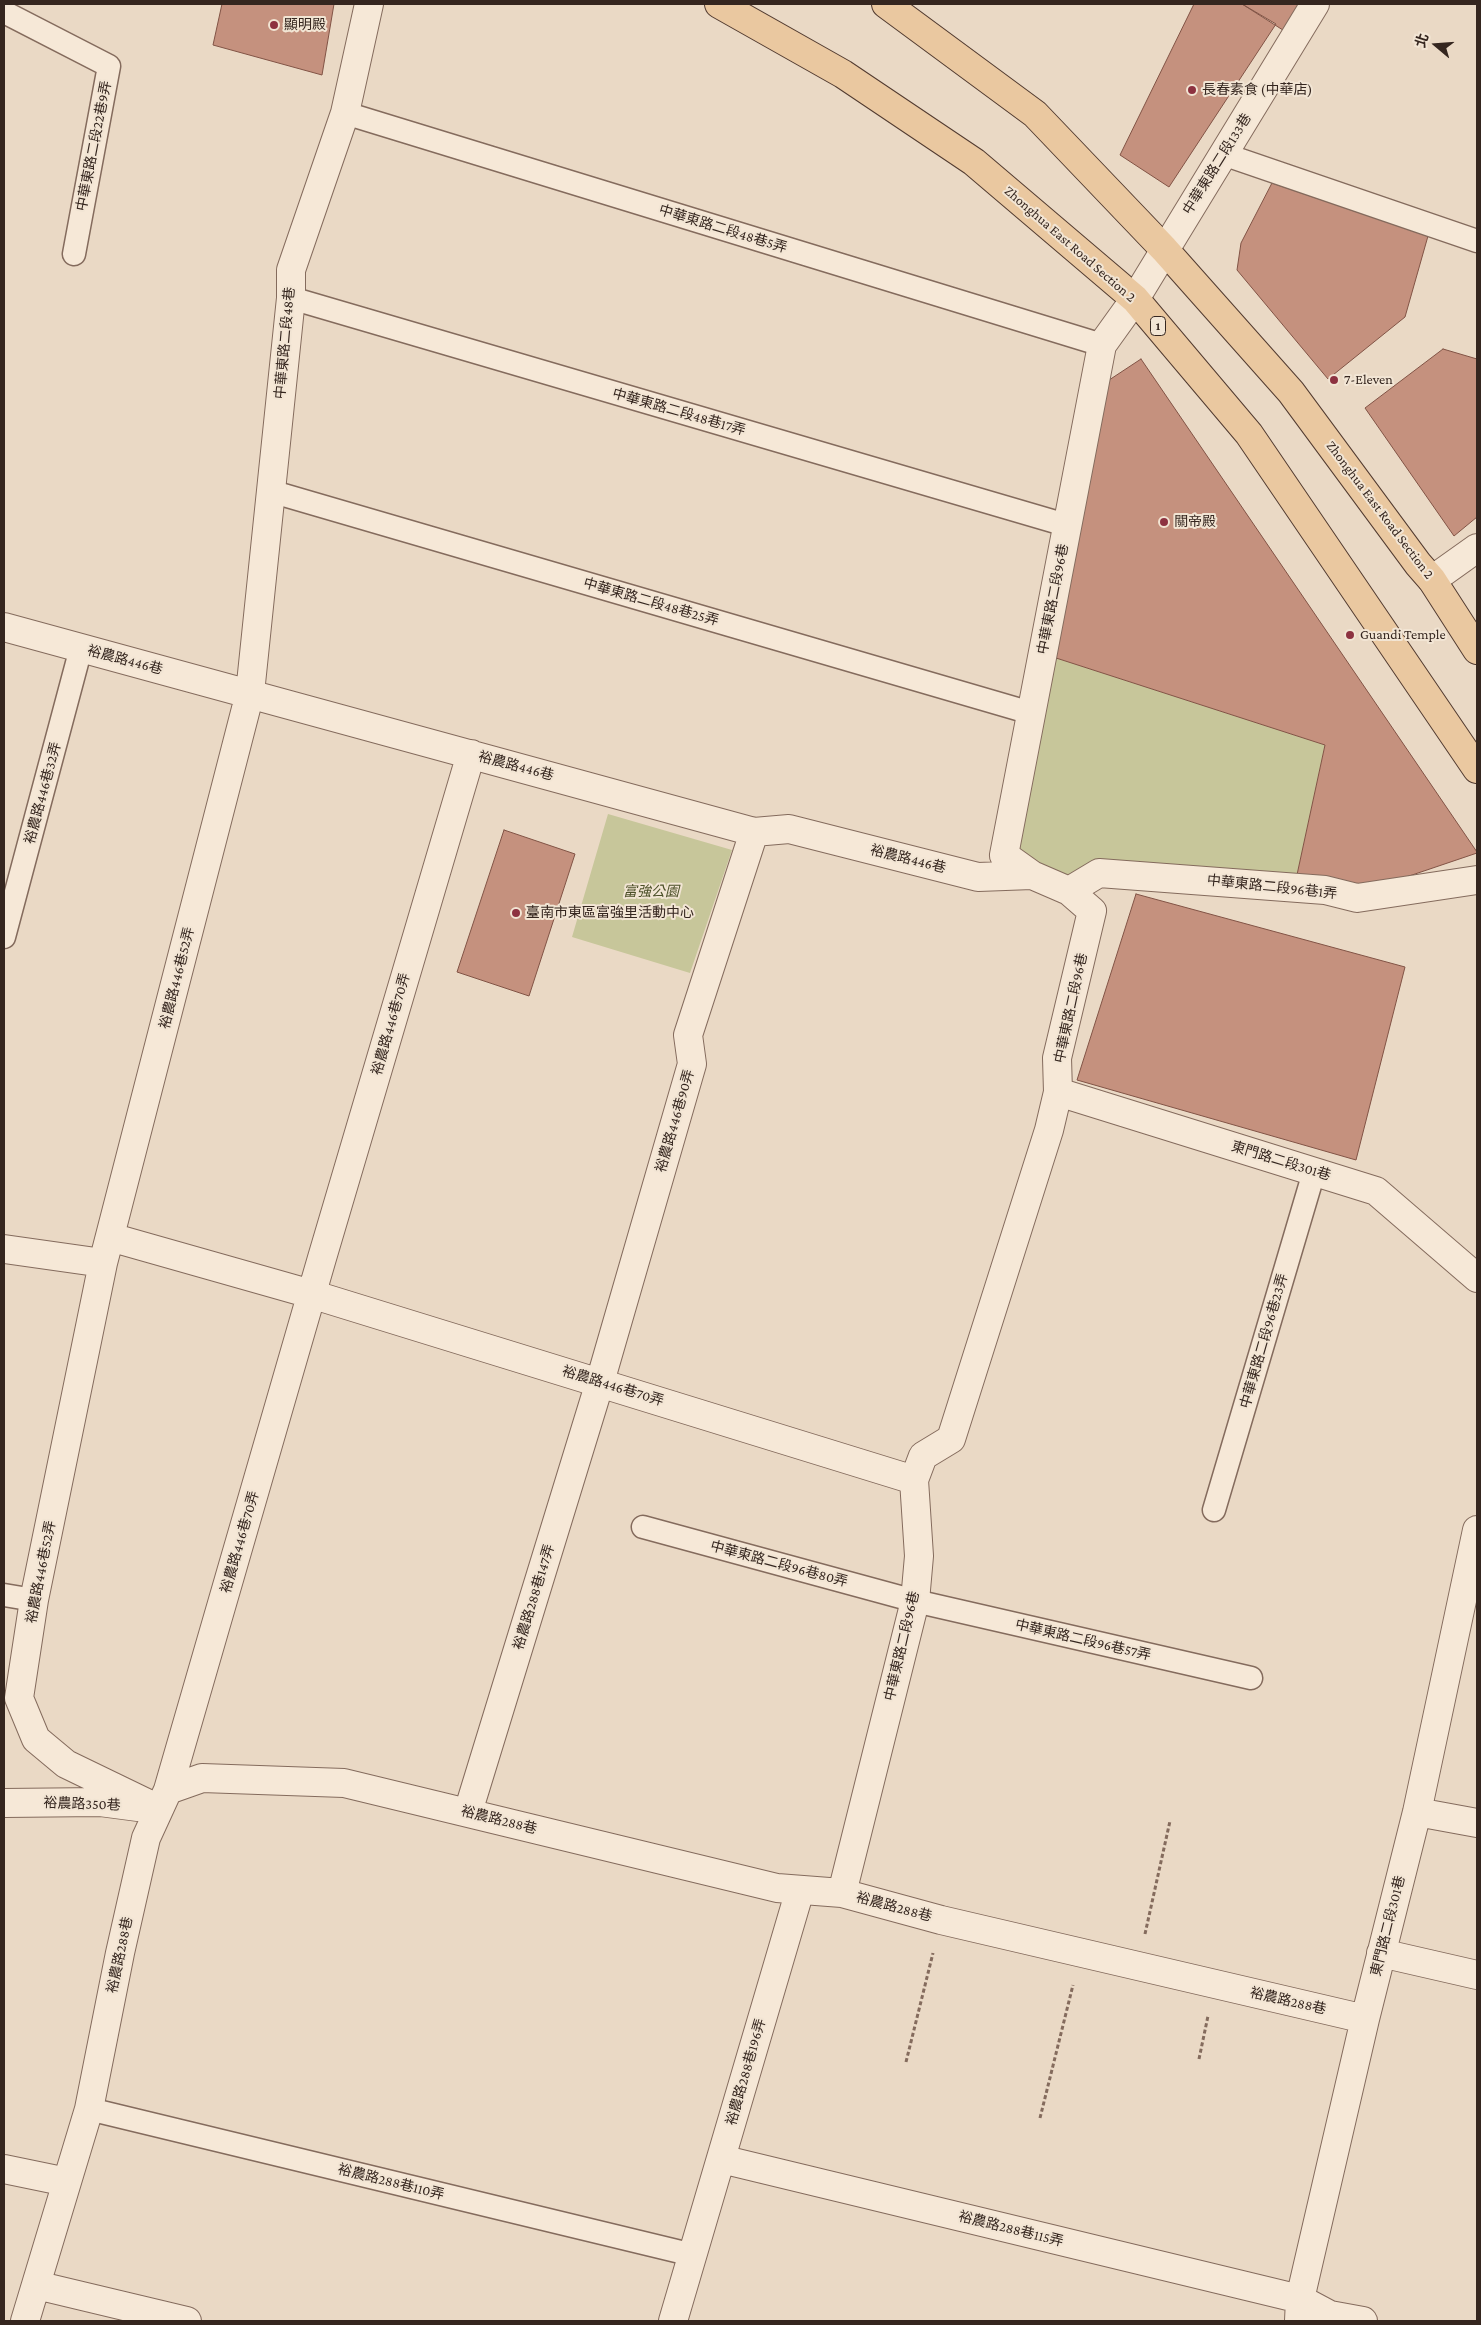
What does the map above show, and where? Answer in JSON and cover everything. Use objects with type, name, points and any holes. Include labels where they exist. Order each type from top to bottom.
[{"type":"main road","name":"Zhonghua East Road Section 2","points":[[719,4],[844,74],[974,162],[1135,299],[1249,434],[1477,769]]},
{"type":"main road","name":"Zhonghua East Road Section 2","points":[[886,4],[1035,114],[1164,249],[1291,392],[1418,564],[1432,580],[1477,650]]},
{"type":"street","name":"中華東路二段48巷","points":[[250,693],[291,298],[291,270],[345,113],[369,4]]},
{"type":"street","name":"中華東路二段133巷","points":[[1135,299],[1315,4]]},
{"type":"street","name":"中華東路二段96巷","points":[[842,1893],[915,1601],[919,1556],[914,1480],[923,1456],[951,1439],[1049,1130],[1058,1092],[1057,1058],[1092,912],[1069,890],[1032,875],[1004,855],[1102,345],[1135,299]]},
{"type":"street","points":[[1432,580],[1477,548]]},
{"type":"street","name":"裕農路446巷","points":[[4,627],[754,832],[789,828],[978,877],[1032,875]]},
{"type":"street","name":"裕農路446巷52弄","points":[[164,1800],[66,1764],[36,1739],[20,1698],[34,1600],[103,1263],[250,693]]},
{"type":"street","name":"裕農路446巷70弄","points":[[164,1800],[471,754]]},
{"type":"street","name":"裕農路446巷90弄","points":[[600,1382],[692,1064],[688,1035],[754,832]]},
{"type":"street","name":"中華東路二段96巷1弄","points":[[1069,890],[1099,873],[1325,890],[1357,898],[1477,880]]},
{"type":"street","name":"東門路二段301巷","points":[[1058,1092],[1376,1191],[1477,1278]]},
{"type":"street","name":"裕農路446巷70弄","points":[[110,1237],[311,1294],[914,1480]]},
{"type":"street","points":[[4,1249],[103,1263]]},
{"type":"street","name":"裕農路288巷147弄","points":[[468,1812],[600,1382]]},
{"type":"street","name":"東門路二段301巷","points":[[1300,2310],[1365,2019],[1417,1812],[1477,1530]]},
{"type":"street","name":"裕農路288巷","points":[[25,2321],[89,2109],[120,1953],[146,1838],[164,1800],[202,1778],[344,1783],[777,1888],[842,1893],[941,1920],[1365,2019]]},
{"type":"street","name":"裕農路350巷","points":[[4,1803],[164,1800]]},
{"type":"street","points":[[1417,1812],[1477,1823]]},
{"type":"street","name":"裕農路288巷196弄","points":[[673,2321],[800,1890]]},
{"type":"street","points":[[1381,1953],[1477,1975]]},
{"type":"street","name":"裕農路288巷115弄","points":[[721,2159],[1300,2310],[1363,2321]]},
{"type":"street","points":[[4,2169],[67,2182]]},
{"type":"street","points":[[36,2285],[187,2321]]},
{"type":"lane","name":"中華東路二段22巷9弄","points":[[4,12],[109,66],[74,254]]},
{"type":"lane","name":"中華東路二段48巷5弄","points":[[345,113],[1102,345]]},
{"type":"lane","points":[[1223,154],[1477,241]]},
{"type":"lane","name":"中華東路二段48巷17弄","points":[[291,298],[1066,525]]},
{"type":"lane","name":"中華東路二段48巷25弄","points":[[270,491],[1031,713]]},
{"type":"lane","name":"裕農路446巷32弄","points":[[4,937],[81,648]]},
{"type":"lane","name":"中華東路二段96巷23弄","points":[[1214,1510],[1314,1172]]},
{"type":"lane","name":"中華東路二段96巷80弄","points":[[643,1527],[915,1601]]},
{"type":"lane","points":[[4,1595],[34,1600]]},
{"type":"lane","name":"中華東路二段96巷57弄","points":[[915,1601],[1251,1678]]},
{"type":"lane","name":"裕農路288巷110弄","points":[[89,2109],[693,2255]]},
{"type":"path","points":[[1137,1966],[1170,1821]]},
{"type":"path","points":[[906,2062],[941,1920]]},
{"type":"path","points":[[1040,2118],[1081,1953]]},
{"type":"path","points":[[1199,2059],[1214,1984]]},
{"type":"green space","points":[[1053,657],[1325,745],[1295,884],[1068,887],[1011,854]]},
{"type":"green space","name":"富強公園","points":[[608,814],[732,850],[690,973],[572,937]]},
{"type":"building","name":"顯明殿","points":[[222,4],[334,4],[322,75],[213,45]]},
{"type":"building","name":"長春素食 (中華店)","points":[[1194,4],[1242,4],[1276,24],[1169,187],[1120,155]]},
{"type":"building","points":[[1242,4],[1304,4],[1286,32]]},
{"type":"building","points":[[1272,183],[1428,236],[1405,317],[1328,379],[1237,270],[1241,243]]},
{"type":"building","points":[[1443,349],[1477,359],[1477,517],[1454,536],[1365,408]]},
{"type":"building","name":"關帝殿","points":[[1141,359],[1477,853],[1356,894],[1295,884],[1325,745],[1053,657],[1100,386]]},
{"type":"building","name":"臺南市東區富強里活動中心","points":[[504,830],[575,854],[529,996],[457,972]]},
{"type":"building","points":[[1136,894],[1405,967],[1356,1160],[1077,1080]]},
{"type":"place","name":"顯明殿","points":[[274,25]]},
{"type":"place","name":"長春素食 (中華店)","points":[[1192,90]]},
{"type":"place","name":"7-Eleven","points":[[1334,380]]},
{"type":"place","name":"關帝殿","points":[[1164,522]]},
{"type":"place","name":"Guandi Temple","points":[[1350,635]]},
{"type":"place","name":"臺南市東區富強里活動中心","points":[[516,913]]}]
